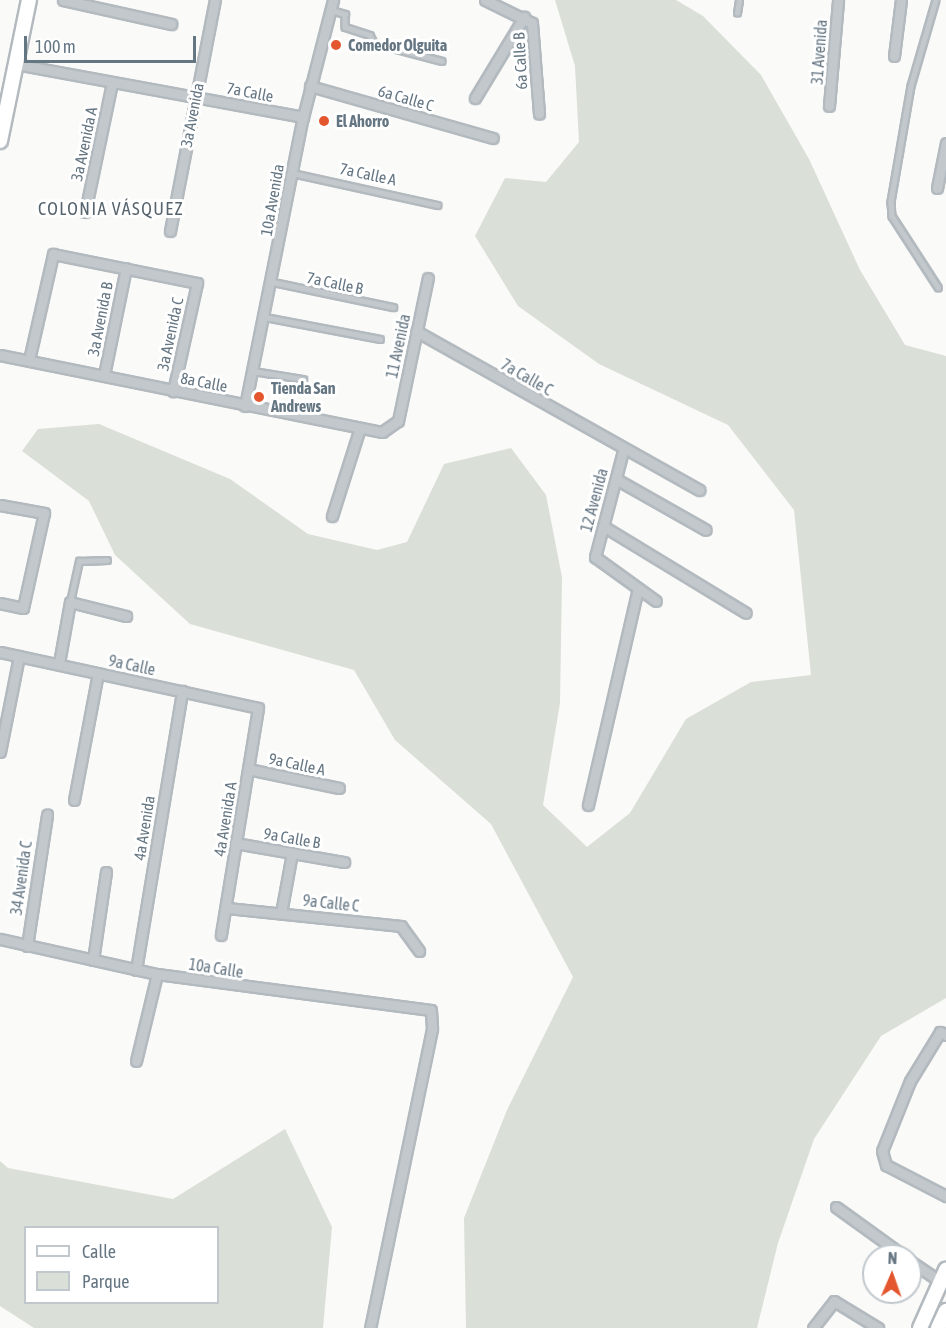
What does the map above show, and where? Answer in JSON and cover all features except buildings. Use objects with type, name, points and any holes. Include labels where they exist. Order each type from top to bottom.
[{"type":"street","points":[[0,141],[28,0]]},
{"type":"street","points":[[63,0],[171,24]]},
{"type":"street","name":"3a Avenida","points":[[170,231],[215,0]]},
{"type":"street","name":"10a Avenida","points":[[245,406],[273,282],[303,117],[333,0]]},
{"type":"street","name":"6a Calle B","points":[[484,0],[524,17],[532,23],[539,114]]},
{"type":"street","name":"31 Avenida","points":[[829,106],[838,0]]},
{"type":"street","points":[[894,56],[902,0]]},
{"type":"street","points":[[475,98],[524,17]]},
{"type":"street","name":"7a Calle","points":[[15,64],[303,117]]},
{"type":"street","name":"3a Avenida A","points":[[85,212],[112,83]]},
{"type":"street","name":"6a Calle C","points":[[310,86],[493,138]]},
{"type":"street","points":[[937,188],[946,143]]},
{"type":"street","points":[[29,360],[53,254],[126,268]]},
{"type":"street","name":"3a Avenida C","points":[[126,268],[196,283],[173,392]]},
{"type":"street","name":"3a Avenida B","points":[[104,375],[126,268]]},
{"type":"street","name":"11 Avenida","points":[[399,421],[428,278]]},
{"type":"street","name":"7a Calle C","points":[[416,331],[622,451],[699,490]]},
{"type":"street","name":"8a Calle","points":[[0,355],[104,375],[173,392],[359,431],[382,432],[399,421]]},
{"type":"street","points":[[332,516],[359,431]]},
{"type":"street","name":"12 Avenida","points":[[622,451],[595,557],[638,589]]},
{"type":"street","points":[[616,479],[706,530]]},
{"type":"street","points":[[0,505],[44,513],[23,608],[0,603]]},
{"type":"street","points":[[603,526],[746,613]]},
{"type":"street","points":[[588,805],[638,589],[656,601]]},
{"type":"street","points":[[59,663],[70,602],[126,616]]},
{"type":"street","name":"9a Calle","points":[[0,652],[258,708]]},
{"type":"street","points":[[0,752],[19,656]]},
{"type":"street","points":[[74,800],[98,673]]},
{"type":"street","name":"4a Avenida","points":[[136,970],[182,691]]},
{"type":"street","name":"4a Avenida A","points":[[221,935],[258,708]]},
{"type":"street","name":"9a Calle A","points":[[248,769],[339,788]]},
{"type":"street","name":"34 Avenida C","points":[[27,946],[47,815]]},
{"type":"street","name":"9a Calle B","points":[[235,843],[344,862]]},
{"type":"street","points":[[281,913],[292,853]]},
{"type":"street","points":[[93,960],[106,872]]},
{"type":"street","name":"9a Calle C","points":[[226,908],[401,926],[419,951]]},
{"type":"street","name":"10a Calle","points":[[0,939],[157,974],[431,1010],[432,1029],[369,1328]]},
{"type":"street","points":[[136,1061],[157,974]]},
{"type":"street","points":[[946,1035],[940,1032],[910,1081],[882,1151],[886,1165],[946,1196]]},
{"type":"street","points":[[836,1207],[887,1244]]},
{"type":"street","points":[[920,1328],[943,1276],[922,1266]]},
{"type":"street","points":[[813,1328],[834,1301],[878,1328]]},
{"type":"street","points":[[938,1328],[946,1311]]},
{"type":"lane","points":[[737,13],[739,0]]},
{"type":"lane","points":[[936,0],[911,86],[891,202],[892,216],[938,287]]},
{"type":"lane","points":[[331,10],[345,14],[343,25],[370,35],[374,43],[442,62]]},
{"type":"lane","name":"7a Calle A","points":[[292,173],[438,205]]},
{"type":"lane","name":"7a Calle B","points":[[273,282],[393,307]]},
{"type":"lane","points":[[265,317],[380,339]]},
{"type":"lane","points":[[253,371],[303,379]]},
{"type":"lane","points":[[70,602],[79,561],[107,560]]},
{"type":"green space","points":[[555,0],[676,0],[703,16],[761,75],[809,159],[860,270],[905,345],[946,356],[946,998],[881,1036],[814,1139],[778,1243],[757,1328],[466,1328],[464,1218],[507,1110],[573,977],[491,824],[395,740],[354,670],[190,624],[115,555],[89,501],[22,451],[38,429],[99,424],[230,479],[308,534],[377,550],[407,542],[444,464],[511,448],[546,495],[562,577],[560,703],[543,805],[587,847],[630,813],[686,719],[751,682],[811,675],[794,510],[728,425],[599,364],[518,306],[475,236],[505,178],[546,182],[579,142],[575,66]]},
{"type":"green space","points":[[285,1129],[332,1227],[323,1328],[34,1328],[0,1306],[0,1161],[8,1168],[173,1199]]},
{"type":"place","name":"Comedor Olguita","points":[[336,45]]},
{"type":"place","name":"El Ahorro","points":[[324,121]]},
{"type":"place","name":"Tienda San Andrews","points":[[259,397]]},
{"type":"district","name":"COLONIA VÁSQUEZ","points":[[111,209]]}]
